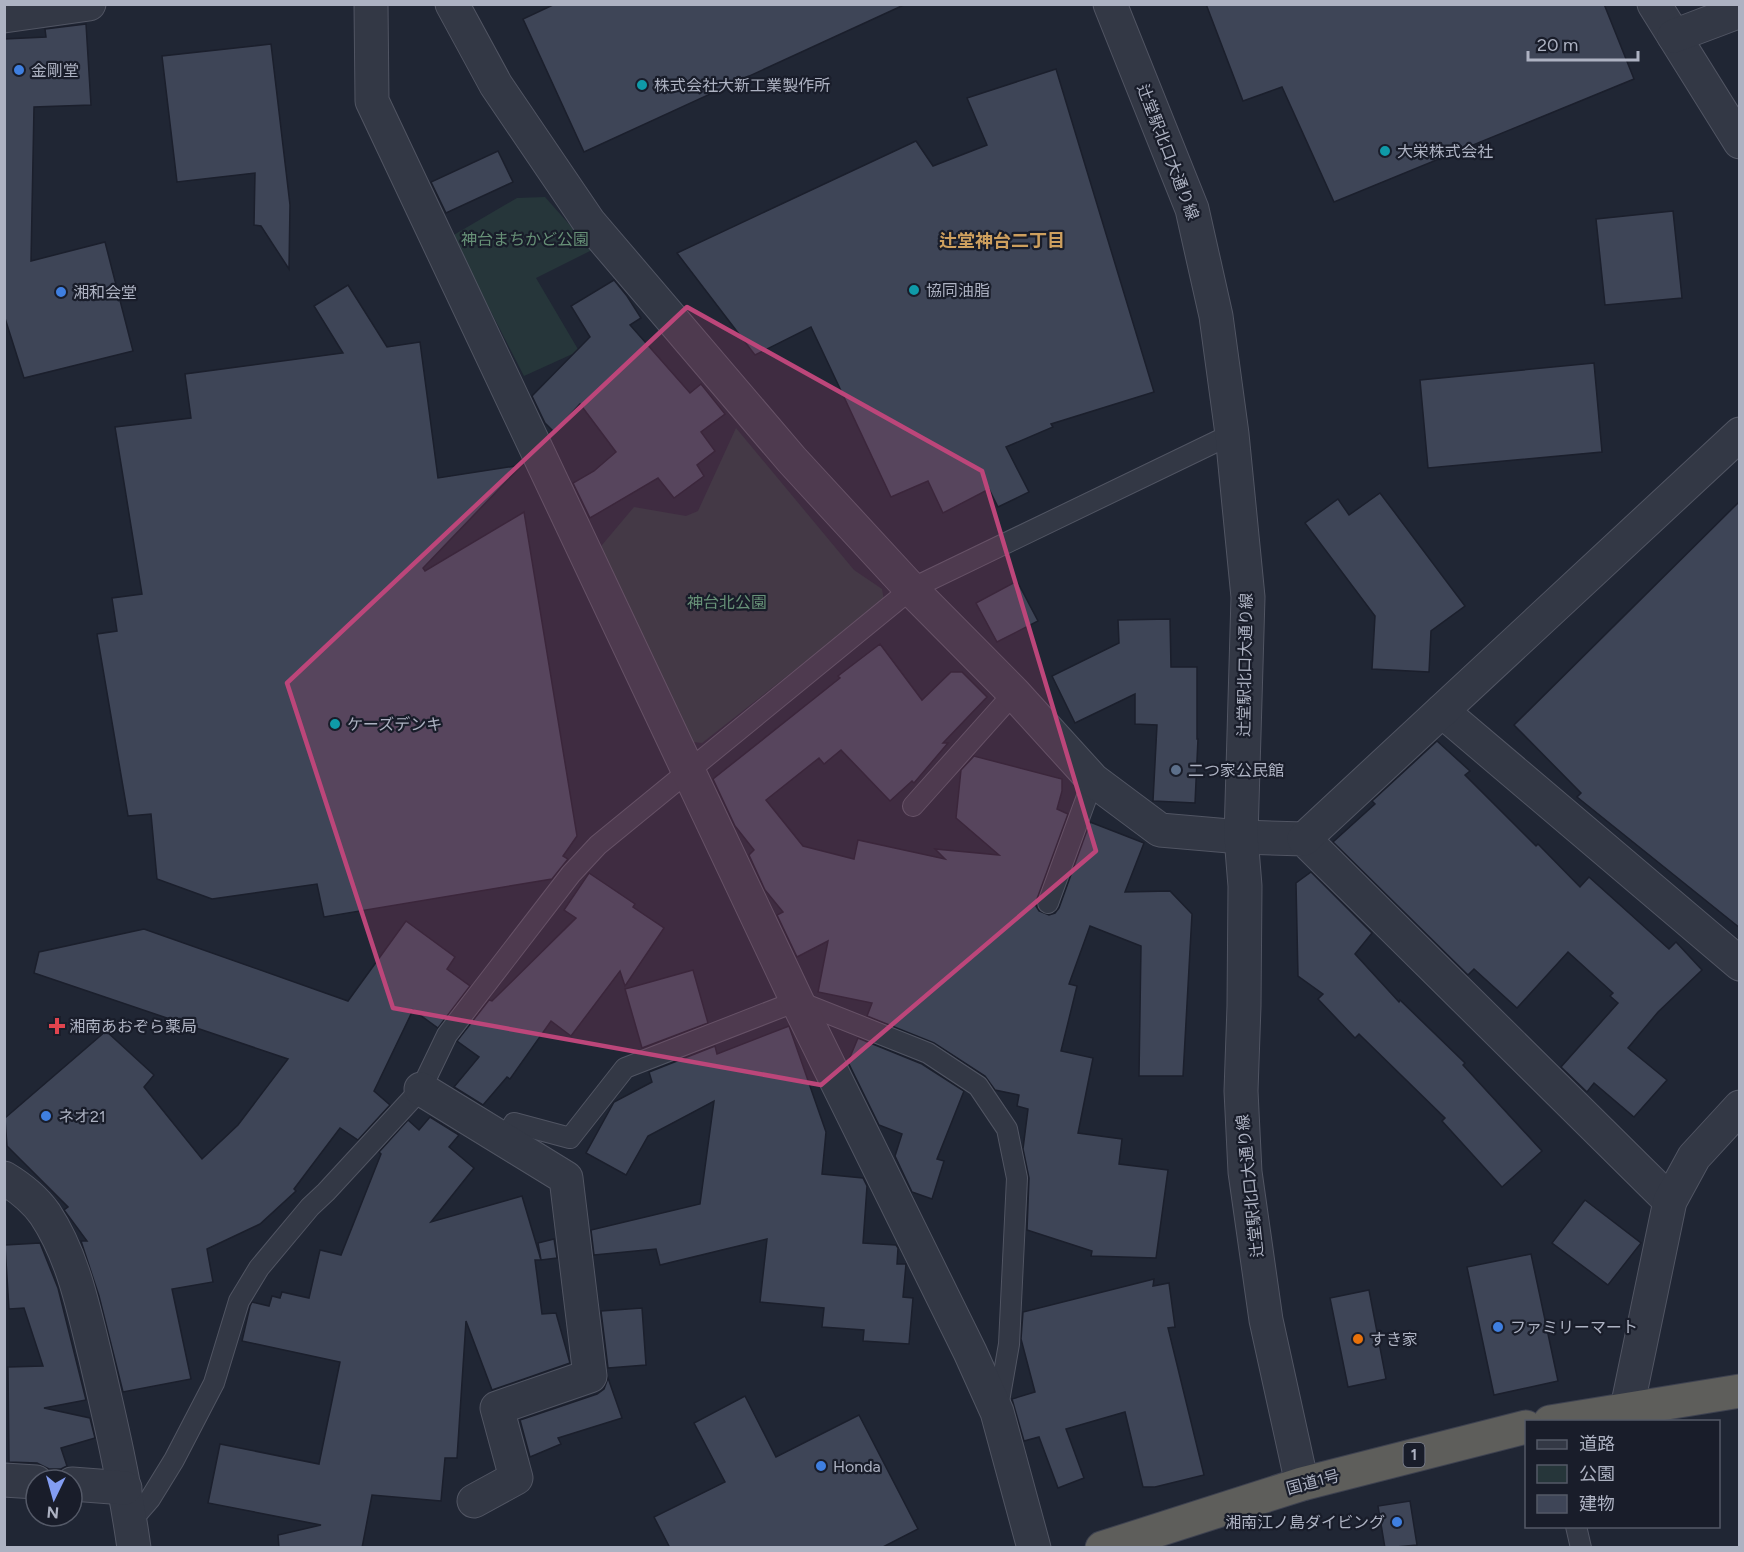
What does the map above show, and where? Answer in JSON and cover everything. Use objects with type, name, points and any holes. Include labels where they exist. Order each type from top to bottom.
[{"type":"highway","points":[[1558,1420],[1740,1391]]},
{"type":"highway","name":"国道1号","points":[[1102,1548],[1302,1484],[1525,1428]]},
{"type":"street","points":[[4,16],[89,4]]},
{"type":"street","points":[[371,4],[372,101],[797,1001],[970,1352],[997,1412],[1034,1548]]},
{"type":"street","points":[[452,4],[496,85],[589,222],[792,460],[911,589],[1014,693],[1093,780],[1160,830],[1241,837],[1304,838],[1740,434]]},
{"type":"street","name":"辻堂駅北口大通り線","points":[[1110,4],[1192,209],[1216,316],[1232,434],[1248,597],[1241,837],[1245,886],[1244,1006],[1240,1090],[1245,1173],[1266,1320],[1302,1484]]},
{"type":"street","points":[[1654,4],[1740,142]]},
{"type":"street","points":[[1674,36],[1740,11]]},
{"type":"street","points":[[1442,711],[1740,964]]},
{"type":"street","points":[[1304,838],[1670,1201]]},
{"type":"street","points":[[421,1089],[566,1178],[590,1376],[497,1408],[516,1478],[474,1501]]},
{"type":"street","points":[[1627,1408],[1670,1201],[1694,1157],[1740,1107]]},
{"type":"street","points":[[4,1178],[18,1186],[44,1213],[63,1248],[78,1289],[125,1488],[132,1535]]},
{"type":"street","points":[[4,1480],[24,1481]]},
{"type":"street","points":[[84,1485],[125,1488]]},
{"type":"lane","points":[[132,1535],[214,1383],[239,1301],[259,1268],[310,1207],[421,1089],[447,1035],[571,874],[598,845],[911,589],[1232,434]]},
{"type":"lane","points":[[913,806],[1014,693]]},
{"type":"lane","points":[[1048,903],[1093,780]]},
{"type":"lane","points":[[504,1140],[514,1123],[570,1138],[625,1068],[797,1001],[928,1053],[978,1086],[1007,1128],[1017,1178],[1009,1344],[997,1412]]},
{"type":"lane","points":[[1576,1528],[1581,1548]]},
{"type":"highlighted area","points":[[687,307],[982,471],[1096,851],[821,1085],[393,1008],[287,683]]},
{"type":"green space","name":"神台まちかど公園","points":[[545,197],[592,250],[536,278],[579,351],[524,376],[452,236],[517,198]]},
{"type":"green space","name":"神台北公園","points":[[736,428],[854,570],[882,589],[884,600],[702,743],[685,741],[597,551],[634,507],[686,516],[698,511]]},
{"type":"building","name":"株式会社大新工業製作所","points":[[555,4],[906,4],[584,152],[523,19]]},
{"type":"building","name":"大栄株式会社","points":[[1206,4],[1604,4],[1634,79],[1334,202],[1282,87],[1243,101]]},
{"type":"building","points":[[86,24],[91,105],[34,107],[31,261],[105,242],[133,351],[24,378],[4,315],[4,39],[46,37],[45,29]]},
{"type":"building","points":[[271,44],[290,205],[289,269],[261,226],[254,225],[255,173],[177,182],[162,56]]},
{"type":"building","name":"協同油脂","points":[[1056,69],[1154,392],[1051,424],[1053,427],[1006,447],[1029,492],[998,507],[989,489],[943,513],[928,481],[891,497],[811,327],[755,355],[677,253],[916,141],[933,166],[987,145],[967,98]]},
{"type":"building","points":[[498,151],[513,182],[446,213],[431,182]]},
{"type":"building","points":[[1673,211],[1682,298],[1605,305],[1596,219]]},
{"type":"building","points":[[614,280],[641,318],[630,325],[690,393],[701,384],[725,414],[701,432],[715,451],[697,465],[704,476],[674,498],[658,478],[590,518],[573,483],[594,471],[616,452],[580,404],[554,432],[545,423],[532,396],[590,337],[571,306]]},
{"type":"building","name":"ケーズデンキ","points":[[348,285],[387,347],[420,342],[438,478],[522,465],[423,568],[425,571],[524,512],[577,836],[563,856],[568,859],[552,879],[324,917],[317,884],[212,899],[157,879],[151,814],[128,816],[97,634],[117,631],[112,598],[142,594],[115,427],[191,418],[185,374],[343,353],[314,306]]},
{"type":"building","points":[[1594,363],[1602,452],[1428,468],[1420,380]]},
{"type":"building","points":[[1380,493],[1465,606],[1431,631],[1429,672],[1372,669],[1375,616],[1305,523],[1338,499],[1349,515]]},
{"type":"building","points":[[1740,501],[1740,928],[1577,797],[1581,793],[1514,725]]},
{"type":"building","points":[[1017,581],[1038,621],[997,642],[976,603]]},
{"type":"building","points":[[1170,619],[1171,667],[1197,667],[1198,739],[1195,803],[1153,801],[1157,725],[1135,724],[1135,694],[1075,723],[1052,676],[1119,643],[1118,620]]},
{"type":"building","points":[[880,644],[922,700],[951,672],[962,672],[987,697],[943,743],[948,743],[914,783],[912,781],[890,801],[841,750],[824,764],[819,758],[766,800],[803,846],[854,859],[858,840],[945,859],[935,849],[999,855],[956,818],[961,770],[974,756],[1062,779],[1062,791],[1057,809],[1068,814],[1037,899],[1036,906],[1039,911],[1049,915],[1055,913],[1059,908],[1090,822],[1144,843],[1125,892],[1170,891],[1192,914],[1183,1076],[1139,1076],[1141,946],[1090,926],[1069,984],[1077,986],[1061,1051],[1093,1058],[1078,1133],[1122,1139],[1119,1164],[1168,1170],[1156,1258],[1091,1256],[1092,1251],[1027,1230],[1029,1178],[1023,1149],[1028,1109],[1017,1106],[1019,1095],[995,1090],[985,1076],[934,1043],[867,1016],[872,1003],[818,992],[828,941],[797,957],[777,915],[783,912],[765,890],[749,855],[754,850],[735,826],[713,779]]},
{"type":"building","points":[[1437,741],[1470,771],[1465,775],[1580,887],[1589,877],[1669,949],[1676,942],[1702,970],[1658,1012],[1628,1048],[1667,1080],[1634,1117],[1594,1083],[1587,1092],[1561,1067],[1618,1003],[1610,996],[1613,993],[1568,952],[1517,1008],[1474,969],[1468,975],[1333,842],[1375,804],[1372,801]]},
{"type":"building","points":[[1311,872],[1372,933],[1355,954],[1399,1002],[1400,1000],[1465,1063],[1463,1065],[1542,1151],[1502,1187],[1442,1121],[1445,1118],[1359,1034],[1355,1038],[1318,999],[1323,994],[1298,976],[1296,883]]},
{"type":"building","points":[[589,873],[635,904],[633,907],[664,928],[625,986],[620,971],[571,1036],[551,1021],[510,1079],[507,1077],[483,1105],[454,1087],[479,1057],[457,1041],[489,1000],[492,1001],[576,918],[564,910]]},
{"type":"building","points":[[406,921],[455,957],[447,969],[470,986],[438,1028],[413,1010],[374,1091],[390,1105],[358,1140],[340,1128],[294,1189],[296,1191],[260,1224],[207,1249],[213,1282],[172,1289],[191,1379],[123,1392],[99,1296],[81,1241],[87,1241],[64,1210],[68,1207],[7,1146],[5,1118],[106,1031],[154,1075],[144,1087],[202,1159],[238,1125],[288,1059],[34,973],[39,952],[144,929],[348,1001]]},
{"type":"building","points":[[693,970],[708,1023],[642,1048],[625,989]]},
{"type":"building","points":[[789,1026],[826,1132],[822,1174],[863,1178],[867,1186],[863,1243],[896,1245],[898,1248],[897,1264],[906,1264],[903,1297],[913,1298],[909,1344],[863,1341],[864,1330],[822,1327],[824,1308],[760,1302],[767,1239],[660,1265],[656,1249],[594,1255],[591,1230],[700,1204],[714,1101],[648,1136],[626,1175],[586,1153],[614,1102],[652,1082],[649,1072],[715,1046],[717,1054]]},
{"type":"building","points":[[858,1038],[922,1064],[964,1091],[937,1159],[944,1161],[932,1199],[912,1192],[895,1156],[902,1134],[879,1125],[848,1062]]},
{"type":"building","points":[[430,1117],[459,1135],[449,1147],[474,1168],[431,1222],[522,1196],[541,1260],[535,1260],[542,1314],[556,1313],[570,1363],[492,1390],[466,1321],[457,1458],[445,1458],[441,1501],[372,1495],[362,1548],[279,1548],[278,1535],[321,1525],[208,1503],[220,1444],[319,1464],[340,1362],[242,1341],[250,1306],[252,1302],[269,1306],[272,1296],[280,1298],[282,1292],[309,1298],[320,1250],[341,1255],[381,1154],[379,1152],[408,1120],[419,1130]]},
{"type":"building","points":[[1585,1200],[1641,1243],[1608,1285],[1552,1243]]},
{"type":"building","points":[[554,1239],[557,1258],[541,1260],[538,1243]]},
{"type":"building","points":[[40,1243],[58,1288],[86,1400],[44,1408],[90,1418],[95,1438],[61,1448],[67,1466],[63,1468],[47,1468],[37,1463],[9,1462],[8,1367],[43,1366],[24,1308],[9,1309],[5,1245]]},
{"type":"building","points":[[1531,1254],[1558,1381],[1494,1395],[1467,1267]]},
{"type":"building","points":[[1154,1279],[1153,1286],[1169,1283],[1175,1327],[1168,1328],[1204,1475],[1155,1487],[1143,1487],[1125,1412],[1066,1429],[1084,1478],[1058,1488],[1039,1437],[1024,1441],[1012,1399],[1035,1392],[1021,1339],[1023,1312]]},
{"type":"building","name":"すき家","points":[[1369,1290],[1386,1379],[1348,1387],[1330,1298]]},
{"type":"building","points":[[642,1308],[646,1365],[608,1368],[601,1311]]},
{"type":"building","points":[[608,1378],[622,1418],[558,1438],[561,1444],[530,1457],[520,1420],[597,1394],[604,1389]]},
{"type":"building","name":"Honda","points":[[745,1396],[776,1457],[859,1415],[918,1529],[881,1548],[670,1548],[654,1517],[725,1482],[694,1423]]},
{"type":"building","points":[[1410,1501],[1417,1545],[1385,1548],[1378,1506]]},
{"type":"place","name":"金剛堂","points":[[19,70]]},
{"type":"place","name":"株式会社大新工業製作所","points":[[642,85]]},
{"type":"place","name":"大栄株式会社","points":[[1385,151]]},
{"type":"place","name":"協同油脂","points":[[914,290]]},
{"type":"place","name":"湘和会堂","points":[[61,292]]},
{"type":"place","name":"ケーズデンキ","points":[[335,724]]},
{"type":"place","name":"二つ家公民館","points":[[1176,770]]},
{"type":"place","name":"湘南あおぞら薬局","points":[[57,1026]]},
{"type":"place","name":"ネオ21","points":[[46,1116]]},
{"type":"place","name":"ファミリーマート","points":[[1498,1327]]},
{"type":"place","name":"すき家","points":[[1358,1339]]},
{"type":"place","name":"Honda","points":[[821,1466]]},
{"type":"place","name":"湘南江ノ島ダイビング","points":[[1397,1522]]},
{"type":"district","name":"辻堂神台二丁目","points":[[1002,241]]}]
